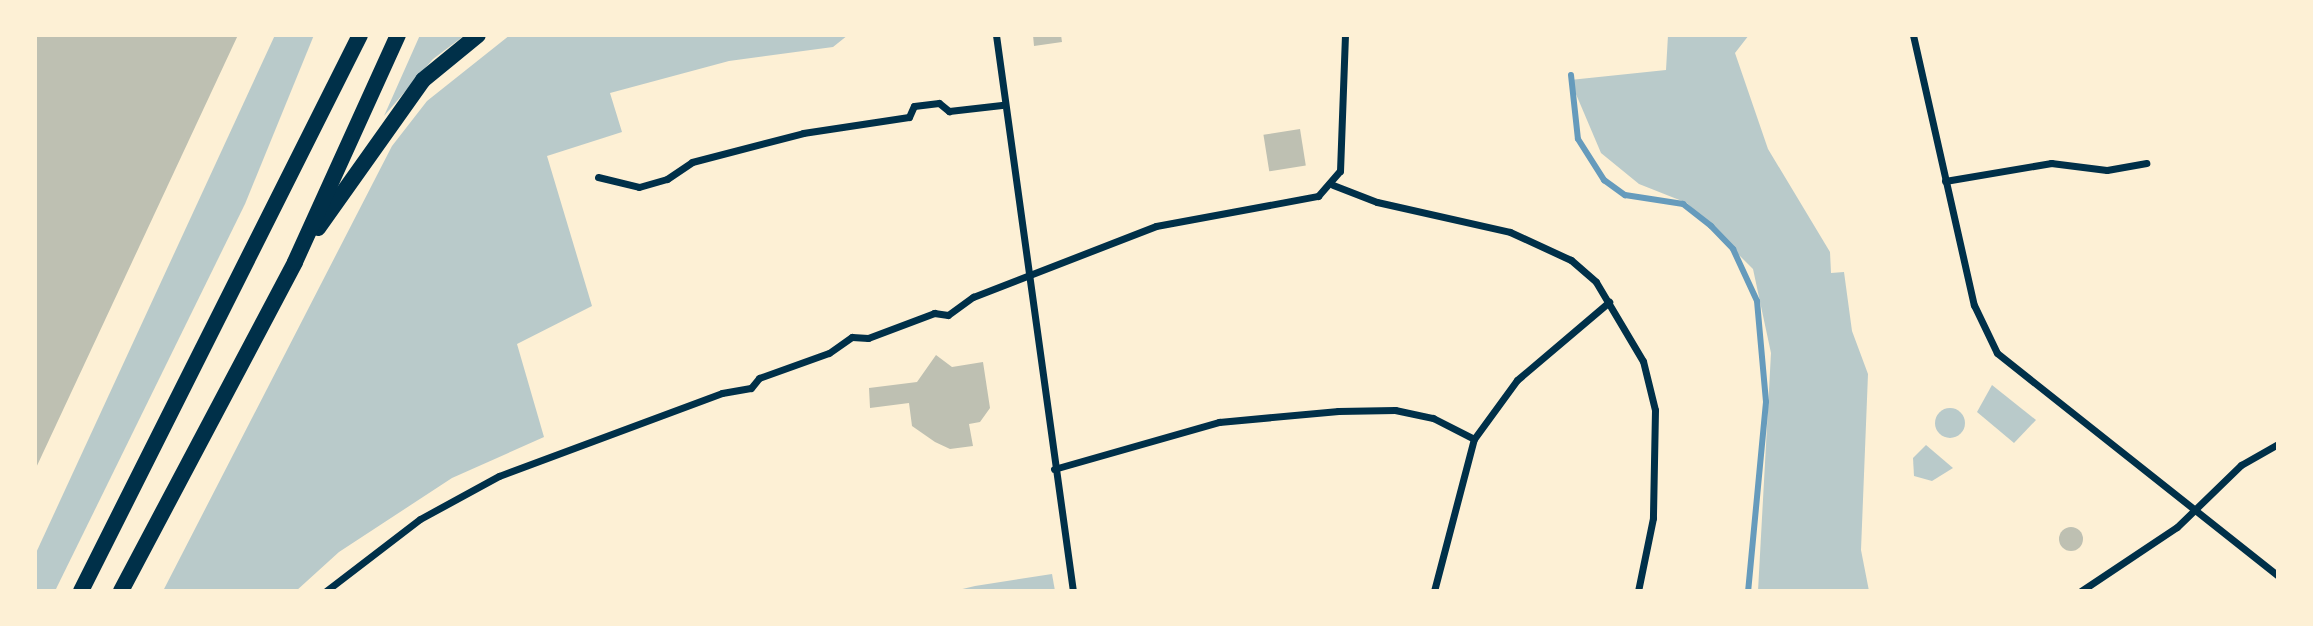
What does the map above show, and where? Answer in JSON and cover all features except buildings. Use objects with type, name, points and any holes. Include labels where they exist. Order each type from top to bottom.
[{"type":"highway","points":[[81,591],[360,35]]},
{"type":"highway","points":[[121,591],[295,262],[398,35]]},
{"type":"highway","points":[[295,262],[382,131],[423,80],[478,35]]},
{"type":"street","points":[[996,35],[1002,105],[1073,591]]},
{"type":"street","points":[[326,591],[421,519],[499,476],[722,393],[751,388],[759,378],[828,353],[852,337],[869,338],[934,313],[948,315],[973,297],[1156,226],[1318,196],[1332,184],[1344,147],[1345,35]]},
{"type":"street","points":[[1913,35],[1974,305],[1997,353],[2046,397],[2199,507],[2278,576]]},
{"type":"street","points":[[598,177],[639,187],[667,179],[692,162],[803,133],[909,117],[914,106],[939,103],[949,111],[1002,105]]},
{"type":"street","points":[[1945,181],[2050,163],[2107,170],[2146,163]]},
{"type":"street","points":[[1332,184],[1377,202],[1510,232],[1571,260],[1609,302],[1643,361],[1655,410],[1654,506],[1638,591]]},
{"type":"street","points":[[1434,591],[1474,439],[1517,380],[1609,302]]},
{"type":"street","points":[[1054,469],[1219,422],[1338,411],[1395,410],[1433,418],[1474,439]]},
{"type":"street","points":[[2081,591],[2199,507],[2241,465],[2278,444]]},
{"type":"shaded area","points":[[275,35],[314,35],[245,204],[55,591],[35,591],[35,555]]},
{"type":"shaded area","points":[[420,35],[465,35],[433,59],[384,116]]},
{"type":"shaded area","points":[[510,35],[848,35],[833,47],[729,61],[610,93],[622,132],[547,156],[592,306],[517,344],[544,437],[452,478],[339,552],[296,591],[163,591],[392,146],[427,101]]},
{"type":"shaded area","points":[[1668,35],[1749,35],[1735,53],[1768,149],[1830,252],[1831,273],[1844,272],[1852,331],[1868,374],[1861,550],[1869,591],[1758,591],[1771,353],[1753,269],[1687,203],[1639,184],[1601,153],[1570,80],[1666,70]]},
{"type":"shaded area","points":[[1992,385],[2036,420],[2014,443],[1977,412]]},
{"type":"shaded area","points":[[1950,408],[1960,413],[1965,423],[1960,433],[1950,438],[1940,433],[1935,423],[1940,413]]},
{"type":"shaded area","points":[[1926,445],[1953,468],[1932,481],[1914,476],[1913,458]]},
{"type":"shaded area","points":[[1052,574],[1055,591],[954,591],[975,586]]},
{"type":"waterway","points":[[1571,75],[1578,139],[1604,180],[1625,195],[1683,204],[1711,226],[1733,249],[1757,301],[1766,402],[1748,591]]}]
